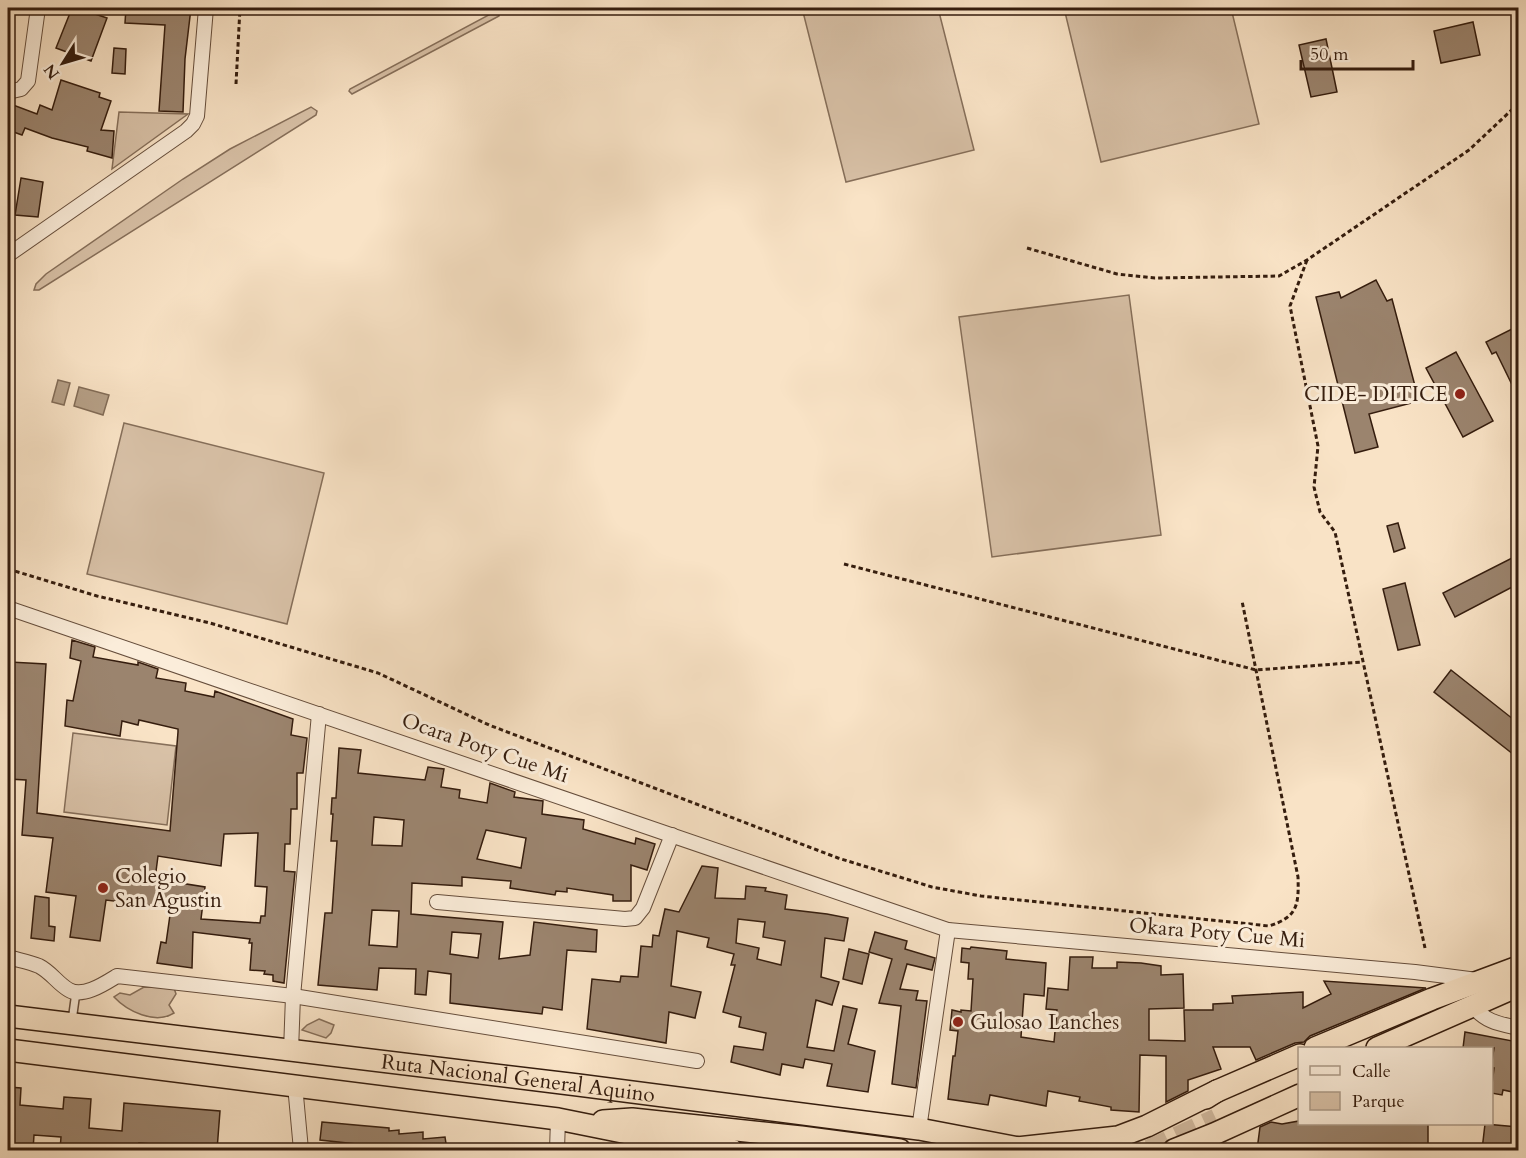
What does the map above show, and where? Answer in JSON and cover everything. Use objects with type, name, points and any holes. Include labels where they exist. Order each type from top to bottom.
[{"type":"highway","points":[[1318,1047],[1432,999],[1518,967]]},
{"type":"highway","points":[[1379,1047],[1518,986]]},
{"type":"highway","points":[[1401,1047],[1445,1026],[1473,1006]]},
{"type":"highway","name":"Ruta Nacional General Aquino","points":[[8,1016],[919,1129],[1022,1149],[1118,1137],[1147,1126],[1217,1091]]},
{"type":"highway","name":"Ruta Nacional General Aquino","points":[[8,1050],[568,1121],[682,1144],[732,1150]]},
{"type":"highway","points":[[1125,1150],[1217,1091],[1298,1055]]},
{"type":"highway","points":[[1211,1135],[1298,1084]]},
{"type":"highway","points":[[1174,1150],[1298,1095]]},
{"type":"highway","points":[[568,1121],[632,1119],[900,1150]]},
{"type":"street","points":[[14,90],[28,81],[38,8]]},
{"type":"street","points":[[8,255],[193,124],[197,116],[206,8]]},
{"type":"street","name":"Ocara Poty Cue Mi","points":[[8,608],[948,930]]},
{"type":"street","points":[[291,1051],[293,996],[319,714]]},
{"type":"street","points":[[437,902],[634,918],[643,908],[672,835]]},
{"type":"street","points":[[919,1129],[948,930]]},
{"type":"street","name":"Okara Poty Cue Mi","points":[[948,930],[1415,972],[1482,981]]},
{"type":"street","points":[[8,957],[39,966],[69,990],[80,993],[117,976],[293,996],[697,1061]]},
{"type":"street","points":[[1473,1006],[1479,1014],[1492,1022],[1518,1028]]},
{"type":"street","points":[[295,1085],[301,1150]]},
{"type":"street","points":[[557,1150],[568,1121]]},
{"type":"lane","points":[[72,1024],[76,992]]},
{"type":"path","points":[[236,84],[240,8]]},
{"type":"path","points":[[1027,249],[1117,274],[1155,278],[1279,276],[1307,260],[1469,150],[1518,104]]},
{"type":"path","points":[[1307,260],[1290,306],[1318,446],[1314,487],[1320,512],[1335,532],[1425,948]]},
{"type":"path","points":[[844,564],[1256,670],[1362,662]]},
{"type":"path","points":[[8,570],[98,596],[210,623],[378,673],[500,729],[838,858],[932,887],[981,896],[1269,926],[1291,916],[1299,901],[1298,877],[1242,601]]},
{"type":"green space","points":[[802,8],[938,8],[974,150],[846,182]]},
{"type":"green space","points":[[1064,8],[1231,8],[1259,124],[1101,162]]},
{"type":"green space","points":[[496,11],[499,12],[499,16],[352,94],[349,91],[350,89]]},
{"type":"green space","points":[[311,107],[317,111],[316,115],[39,290],[34,290],[36,284],[46,274],[183,179],[230,149]]},
{"type":"green space","points":[[119,112],[188,114],[112,169]]},
{"type":"green space","points":[[1129,295],[1161,535],[992,557],[959,317]]},
{"type":"green space","points":[[124,423],[324,473],[287,624],[87,574]]},
{"type":"green space","points":[[73,733],[176,746],[167,825],[64,812]]},
{"type":"green space","points":[[144,987],[174,988],[176,994],[169,1005],[174,1013],[158,1018],[142,1015],[126,1007],[114,997],[120,993],[130,995]]},
{"type":"green space","points":[[319,1019],[334,1025],[326,1038],[302,1030],[307,1025]]},
{"type":"shaded area","points":[[58,380],[70,383],[64,405],[52,402]]},
{"type":"shaded area","points":[[79,387],[109,395],[103,415],[74,406]]},
{"type":"building","points":[[72,8],[94,8],[92,13],[107,18],[91,61],[56,48]]},
{"type":"building","points":[[126,8],[191,8],[185,59],[183,112],[159,111],[165,25],[125,23]]},
{"type":"building","points":[[1473,22],[1480,55],[1441,63],[1434,31]]},
{"type":"building","points":[[1326,39],[1337,92],[1311,97],[1299,45]]},
{"type":"building","points":[[114,48],[126,49],[125,74],[112,73]]},
{"type":"building","points":[[61,80],[100,93],[99,97],[111,101],[101,130],[114,131],[112,158],[87,151],[88,147],[25,128],[22,135],[8,130],[8,103],[37,114],[40,105],[52,110]]},
{"type":"building","points":[[21,178],[43,182],[38,217],[15,215]]},
{"type":"building","points":[[1376,280],[1387,301],[1392,299],[1419,401],[1369,414],[1378,447],[1355,453],[1316,297],[1339,292],[1341,298]]},
{"type":"building","points":[[1518,326],[1518,397],[1496,352],[1492,354],[1486,342]]},
{"type":"building","name":"CIDE- DITICE","points":[[1456,352],[1493,421],[1463,437],[1426,368]]},
{"type":"building","points":[[1398,523],[1405,548],[1394,552],[1387,526]]},
{"type":"building","points":[[1518,555],[1518,584],[1455,617],[1443,593]]},
{"type":"building","points":[[1405,583],[1420,645],[1398,650],[1383,589]]},
{"type":"building","points":[[72,640],[95,647],[93,657],[138,665],[138,662],[158,669],[156,678],[186,683],[185,691],[214,697],[215,691],[293,719],[291,735],[307,738],[303,773],[297,773],[297,809],[291,809],[290,844],[285,844],[284,871],[295,872],[284,983],[273,981],[273,975],[264,974],[265,971],[250,970],[252,943],[249,943],[250,939],[193,932],[192,968],[157,963],[161,942],[166,943],[171,908],[106,900],[100,941],[70,937],[76,896],[46,892],[53,838],[22,835],[26,780],[8,779],[10,662],[46,664],[37,813],[170,831],[178,729],[139,720],[138,725],[122,721],[120,736],[65,726],[67,700],[73,701],[81,661],[70,658]],"holes":[[[258,833],[255,886],[267,887],[265,916],[261,916],[260,923],[201,919],[205,887],[155,879],[158,856],[221,866],[224,834]]]},
{"type":"building","points":[[1451,670],[1518,723],[1518,758],[1434,692]]},
{"type":"building","points":[[339,748],[361,750],[358,773],[425,780],[428,767],[444,769],[441,787],[460,790],[459,798],[487,803],[490,783],[515,792],[514,797],[543,801],[542,814],[584,820],[583,829],[635,844],[636,838],[655,844],[647,870],[631,865],[631,901],[613,901],[613,895],[567,888],[567,892],[556,891],[555,895],[510,888],[511,881],[462,877],[462,886],[412,883],[411,914],[503,922],[499,959],[530,955],[534,922],[597,930],[596,952],[567,950],[562,1010],[543,1007],[542,1014],[450,1003],[451,974],[428,971],[426,995],[415,994],[416,969],[379,968],[377,990],[318,985],[325,913],[332,913],[337,841],[331,841],[333,814],[331,814],[332,798],[336,798]],"holes":[[[374,817],[404,820],[402,846],[372,845]],[[486,830],[526,838],[521,868],[477,859]],[[372,910],[399,911],[397,947],[369,945]],[[452,932],[481,934],[478,958],[450,954]]]},
{"type":"building","points":[[702,866],[718,868],[715,898],[745,899],[746,886],[766,888],[765,891],[787,895],[785,909],[848,918],[844,941],[825,938],[821,977],[839,982],[832,1005],[816,1000],[807,1047],[834,1051],[843,1006],[857,1009],[848,1044],[875,1051],[868,1092],[827,1086],[832,1064],[805,1059],[803,1068],[782,1064],[780,1075],[731,1062],[734,1046],[763,1050],[766,1033],[739,1027],[741,1017],[723,1012],[735,965],[731,965],[734,954],[707,947],[709,938],[677,931],[671,986],[701,992],[695,1018],[669,1012],[666,1043],[587,1029],[592,979],[620,982],[621,976],[638,977],[641,946],[652,947],[653,935],[659,936],[665,909],[679,912]],"holes":[[[738,919],[765,922],[763,937],[785,941],[781,965],[757,959],[759,948],[736,943]]]},
{"type":"building","points":[[35,896],[49,898],[49,926],[55,927],[54,941],[31,938]]},
{"type":"building","points":[[875,932],[907,941],[905,949],[935,958],[932,970],[907,964],[900,989],[918,991],[916,1000],[927,1001],[916,1088],[892,1084],[901,1006],[879,1003],[892,959],[869,952]]},
{"type":"building","points":[[971,947],[1007,951],[1006,959],[1046,963],[1044,996],[1024,994],[1021,1037],[1054,1042],[1057,1010],[1046,1009],[1048,988],[1068,990],[1070,957],[1093,957],[1092,968],[1117,968],[1117,962],[1141,963],[1161,966],[1161,975],[1183,974],[1184,1008],[1149,1009],[1149,1040],[1185,1041],[1184,1010],[1213,1010],[1213,1004],[1233,1003],[1232,996],[1303,992],[1303,1008],[1331,994],[1324,981],[1426,988],[1310,1036],[1304,1042],[1295,1043],[1256,1060],[1250,1047],[1213,1047],[1221,1069],[1188,1080],[1188,1091],[1166,1102],[1166,1056],[1140,1055],[1139,1112],[1111,1110],[1111,1107],[1079,1101],[1080,1097],[1048,1091],[1046,1106],[990,1095],[988,1105],[948,1099],[958,1031],[950,1030],[952,1010],[971,1011],[973,979],[968,979],[969,963],[961,962],[962,948],[970,949]]},
{"type":"building","points":[[849,949],[869,954],[862,984],[843,979]]},
{"type":"building","points":[[1465,1032],[1518,1042],[1518,1081],[1515,1081],[1513,1092],[1503,1090],[1502,1095],[1493,1093],[1493,1047],[1463,1047]]},
{"type":"building","points":[[8,1087],[21,1088],[20,1105],[63,1109],[64,1097],[91,1099],[89,1128],[122,1131],[124,1103],[220,1111],[217,1150],[166,1150],[166,1145],[139,1143],[139,1150],[60,1150],[61,1137],[34,1135],[33,1150],[8,1150]]},
{"type":"building","points":[[1298,1121],[1298,1125],[1428,1125],[1428,1150],[1257,1150],[1260,1127],[1271,1122],[1282,1124]]},
{"type":"building","points":[[322,1122],[389,1128],[389,1131],[399,1130],[399,1134],[423,1132],[423,1139],[445,1137],[447,1150],[393,1150],[393,1148],[320,1140]]},
{"type":"building","points":[[1485,1125],[1518,1127],[1518,1150],[1482,1150]]},
{"type":"tunnel","points":[[1149,1150],[1216,1119]]},
{"type":"place","name":"CIDE- DITICE","points":[[1460,394]]},
{"type":"place","name":"Colegio San Agustin","points":[[103,888]]},
{"type":"place","name":"Gulosao Lanches","points":[[958,1022]]}]
